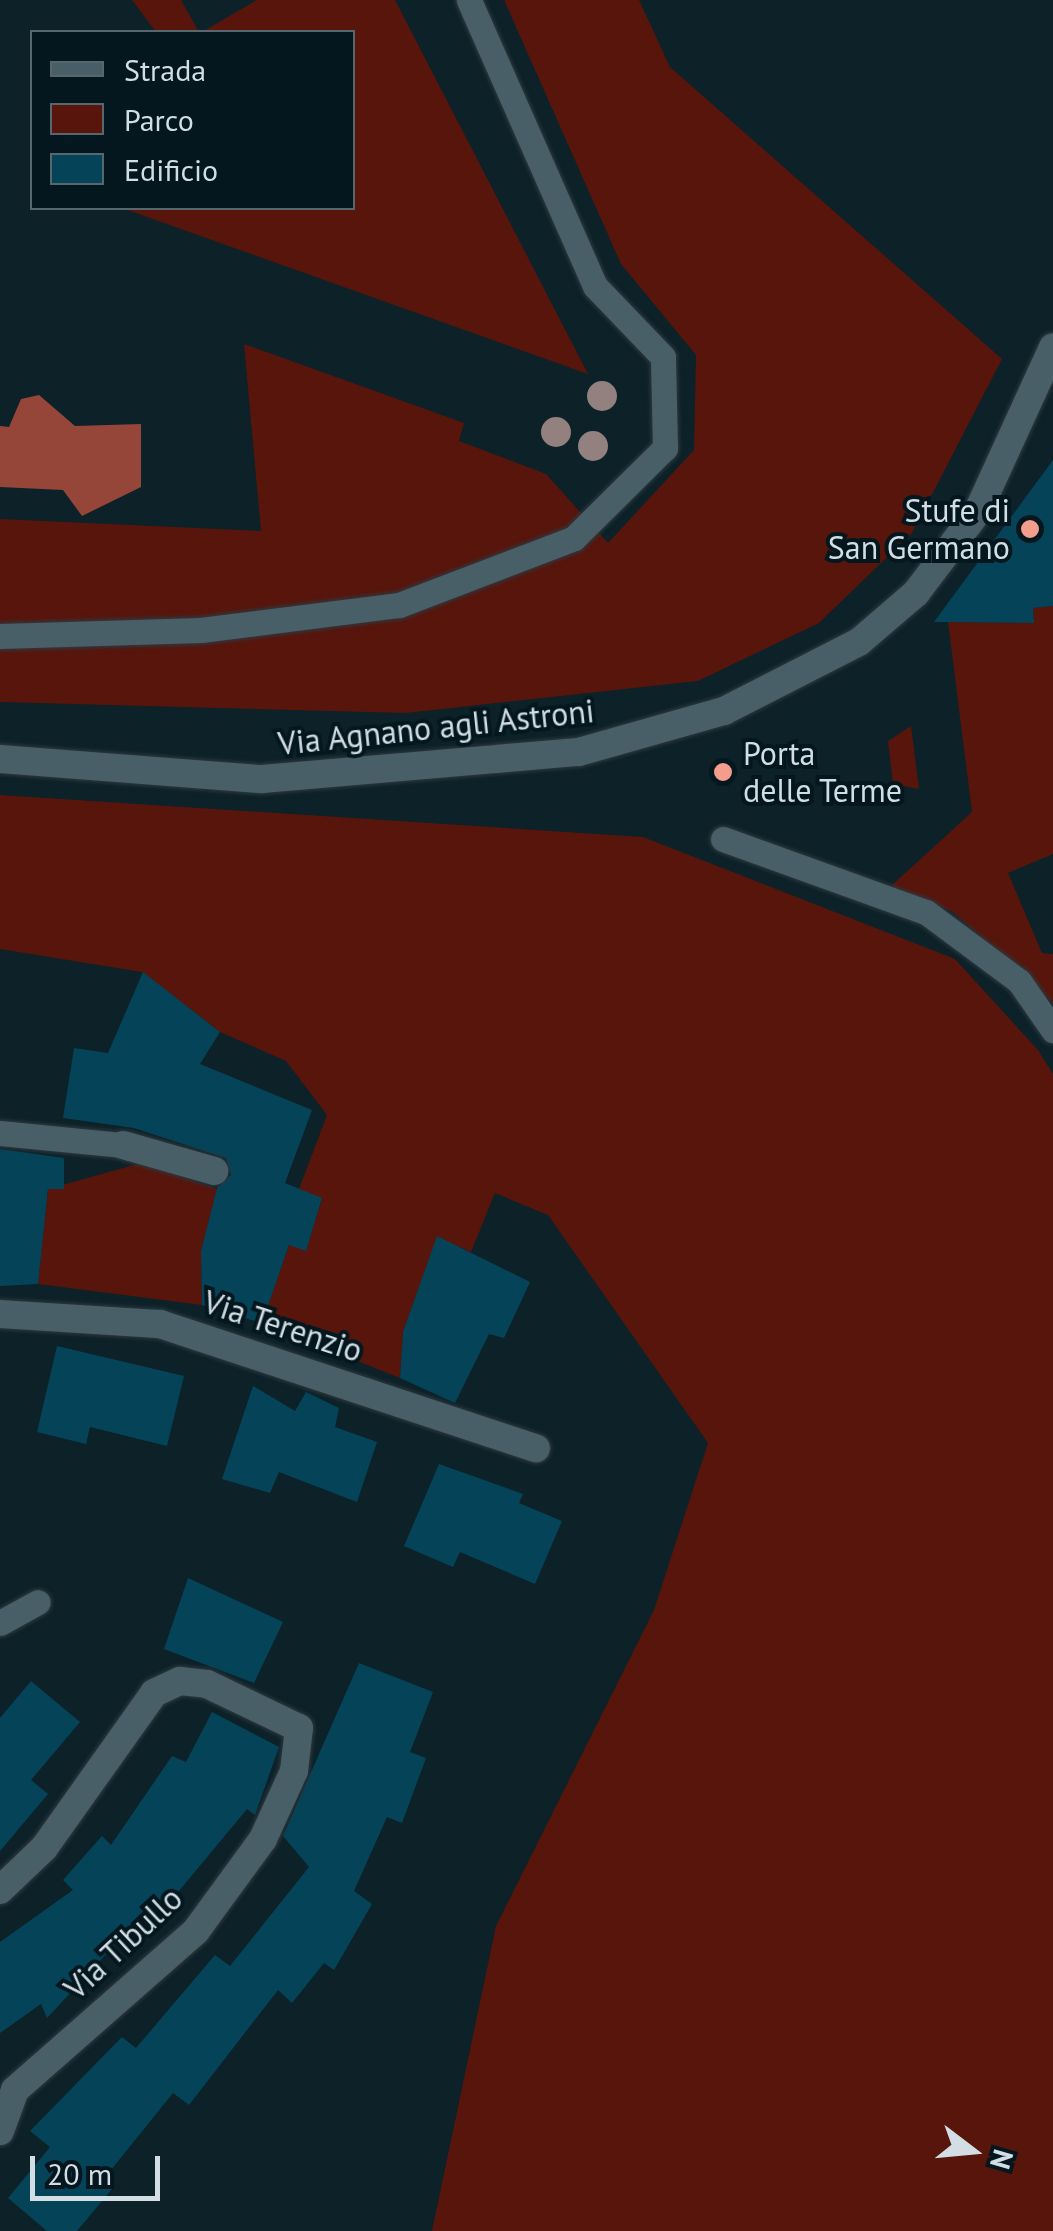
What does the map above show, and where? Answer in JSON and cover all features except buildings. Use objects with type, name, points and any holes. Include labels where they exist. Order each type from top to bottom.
[{"type":"street","name":"Via Agnano agli Astroni","points":[[0,759],[262,779],[578,752],[724,711],[859,642],[916,593],[978,510],[1053,347]]},
{"type":"street","points":[[124,1145],[214,1171]]},
{"type":"street","name":"Via Terenzio","points":[[0,1314],[160,1324],[536,1448]]},
{"type":"street","name":"Via Tibullo","points":[[0,1890],[44,1848],[154,1693],[180,1681],[207,1684],[299,1728],[294,1772],[263,1840],[196,1931],[14,2090],[0,2131]]},
{"type":"lane","points":[[0,636],[202,630],[399,604],[574,538],[665,448],[663,358],[595,286],[469,0]]},
{"type":"lane","points":[[723,838],[926,912],[1019,981],[1053,1030]]},
{"type":"lane","points":[[0,1133],[124,1145]]},
{"type":"lane","points":[[0,1623],[38,1602]]},
{"type":"green space","points":[[132,0],[181,0],[198,30],[154,30]]},
{"type":"green space","points":[[257,0],[395,0],[588,374],[128,210],[355,210],[355,30],[205,30]]},
{"type":"green space","points":[[504,0],[639,0],[670,67],[1002,359],[912,533],[819,623],[698,681],[406,713],[0,702],[0,519],[261,531],[244,344],[464,423],[459,441],[546,474],[608,543],[694,450],[696,355],[621,264]]},
{"type":"green space","points":[[1053,606],[1053,854],[1008,873],[1042,953],[1053,954],[1053,1003],[953,912],[891,886],[972,812],[948,622],[1034,623],[1033,608]]},
{"type":"green space","points":[[911,726],[919,789],[893,784],[888,741]]},
{"type":"green space","points":[[0,795],[643,837],[955,959],[1038,1050],[1053,1074],[1053,2231],[432,2231],[496,1926],[654,1610],[708,1443],[548,1215],[495,1193],[471,1252],[437,1237],[403,1332],[400,1378],[262,1323],[289,1245],[306,1250],[322,1199],[299,1189],[327,1115],[286,1061],[220,1032],[142,972],[0,949]]},
{"type":"green space","points":[[141,1163],[217,1189],[201,1251],[202,1305],[38,1284],[48,1189]]},
{"type":"shaded area","points":[[39,395],[75,426],[141,424],[141,487],[82,516],[63,490],[0,487],[0,426],[9,427],[21,399]]},
{"type":"place","name":"Stufe di San Germano","points":[[1030,529]]},
{"type":"place","name":"Porta delle Terme","points":[[723,772]]}]
